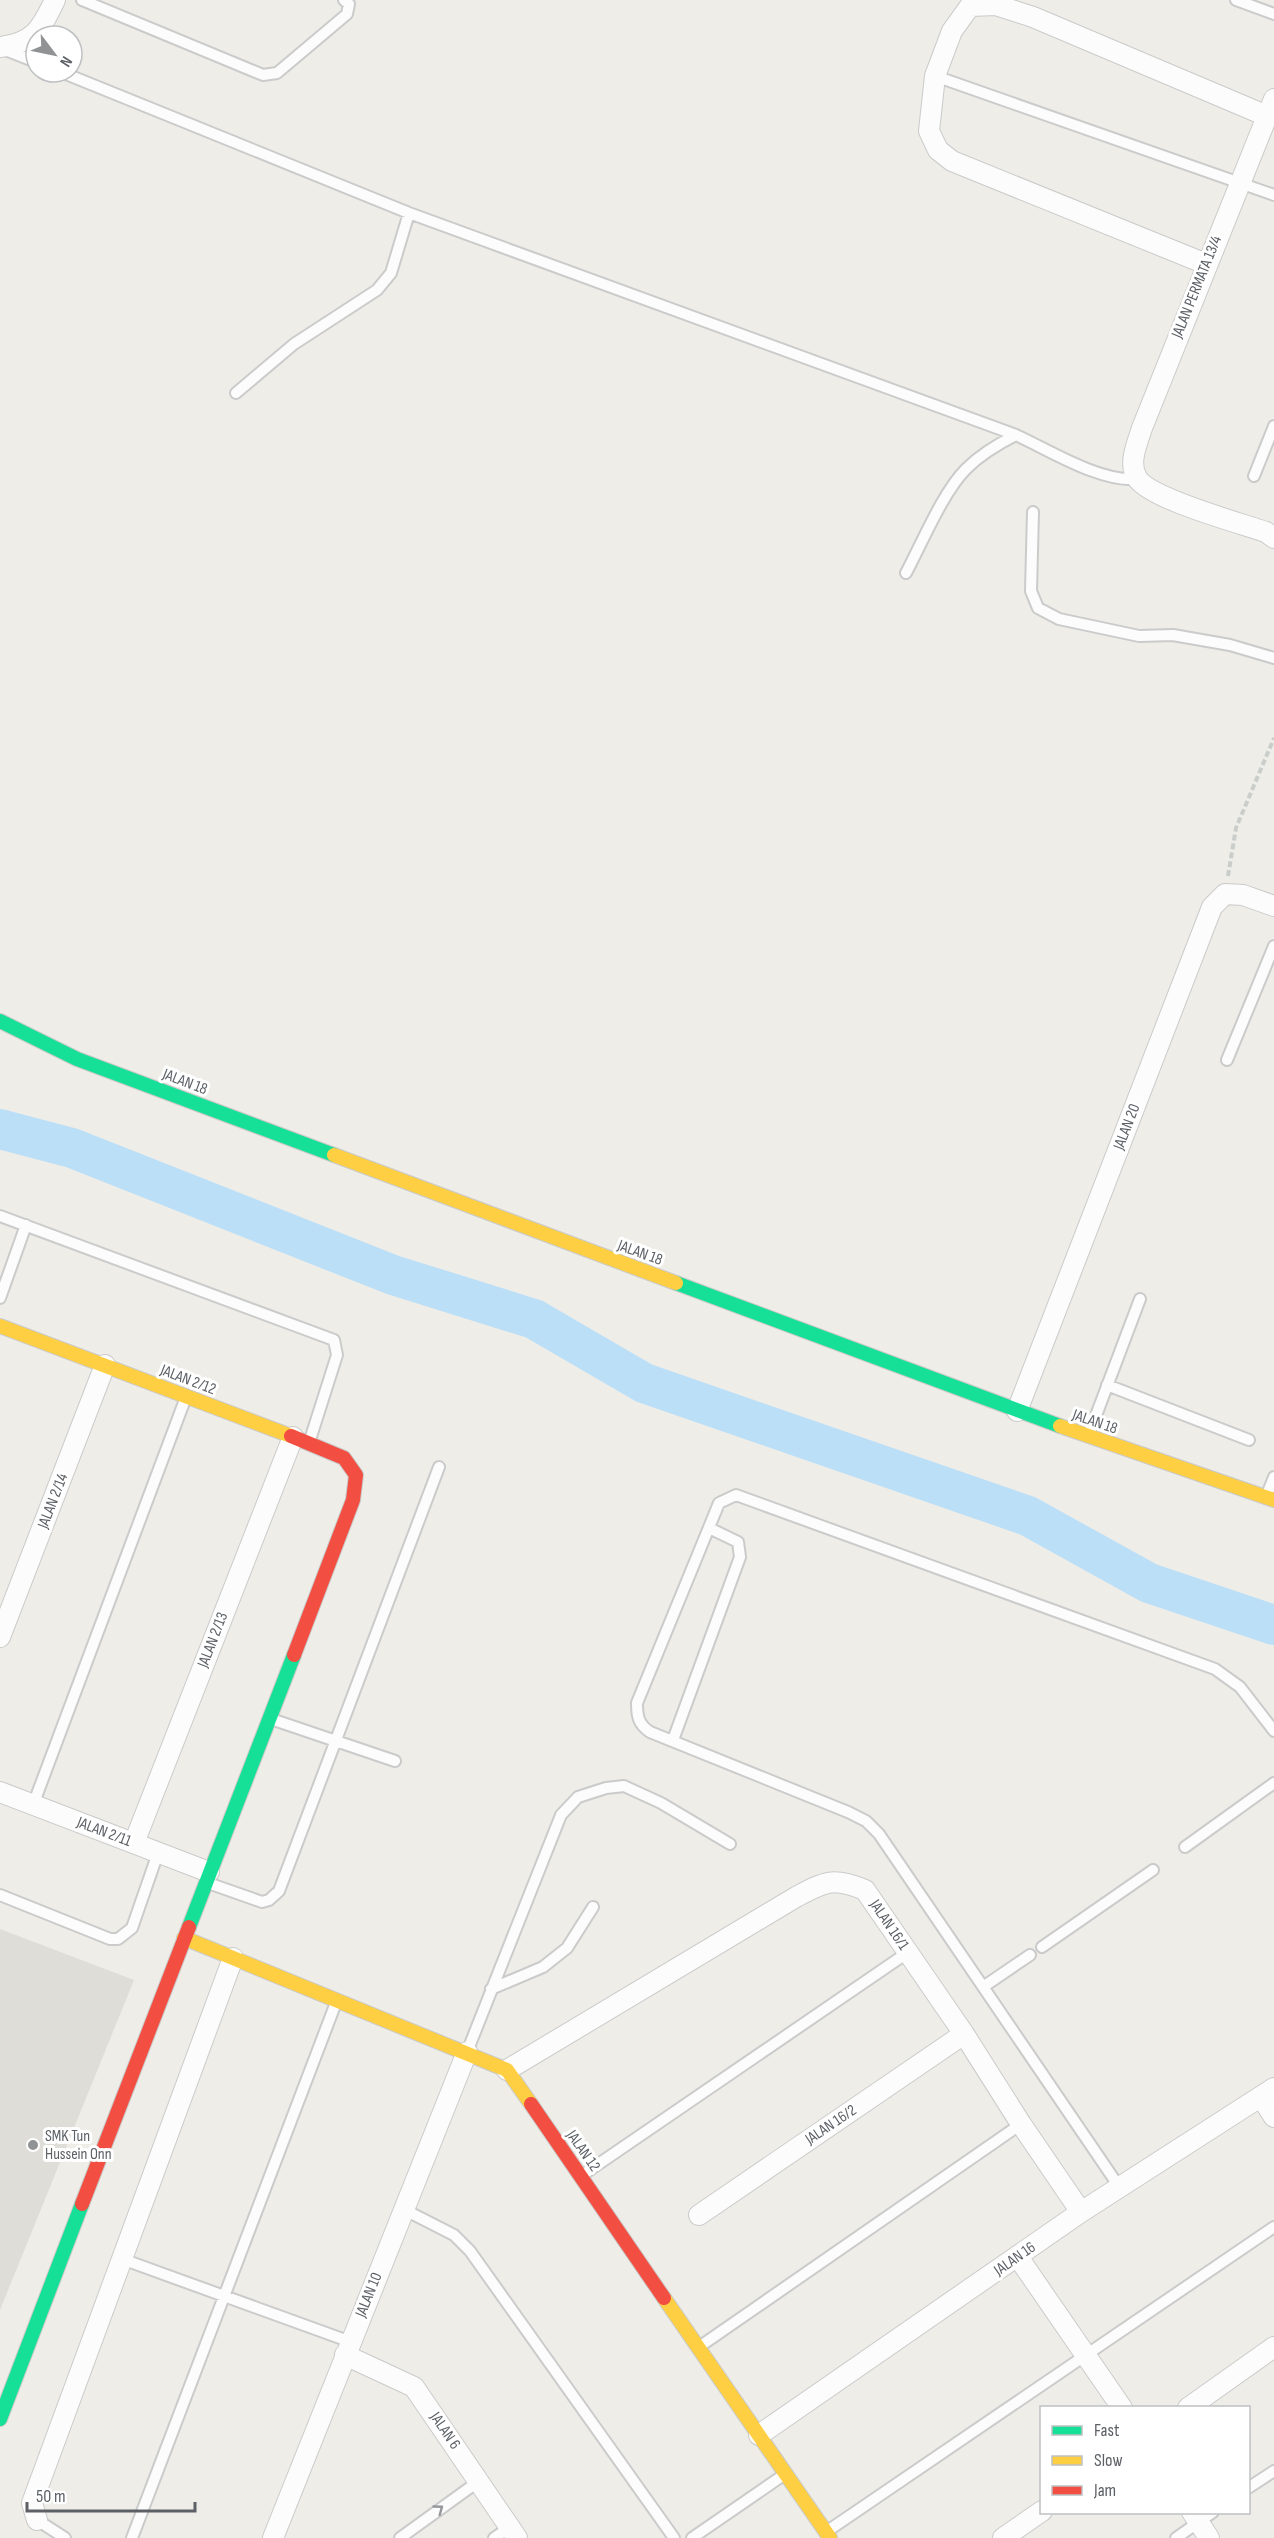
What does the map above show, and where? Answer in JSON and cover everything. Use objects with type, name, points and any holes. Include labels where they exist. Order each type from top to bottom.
[{"type":"street","points":[[0,47],[19,45],[32,36],[44,23],[55,0]]},
{"type":"street","points":[[1206,264],[952,161],[938,150],[929,131],[935,76],[952,31],[971,3],[996,5],[1271,107]]},
{"type":"street","name":"JALAN PERMATA 13/4","points":[[1138,479],[1133,464],[1135,451],[1206,264],[1271,107]]},
{"type":"street","points":[[1138,479],[1165,497],[1266,532],[1274,538]]},
{"type":"street","points":[[1225,894],[1243,895],[1274,906]]},
{"type":"street","name":"JALAN 20","points":[[1017,1411],[1212,907],[1225,894]]},
{"type":"street","name":"JALAN 18","points":[[0,1021],[77,1059],[1017,1411],[1270,1499]]},
{"type":"street","name":"JALAN 2/12","points":[[3,1330],[105,1365],[301,1440],[344,1458],[356,1475],[353,1500],[268,1718]]},
{"type":"street","name":"JALAN 2/14","points":[[0,1637],[105,1365]]},
{"type":"street","name":"JALAN 2/13","points":[[134,1843],[301,1440]]},
{"type":"street","points":[[0,2419],[268,1718]]},
{"type":"street","name":"JALAN 2/11","points":[[0,1792],[134,1843],[207,1877]]},
{"type":"street","name":"JALAN 16/1","points":[[507,2070],[817,1886],[840,1880],[865,1890],[964,2034],[1021,2124],[1081,2212]]},
{"type":"street","points":[[184,1938],[507,2070]]},
{"type":"street","points":[[37,2520],[32,2503],[233,1958]]},
{"type":"street","name":"JALAN 16/2","points":[[699,2215],[964,2034]]},
{"type":"street","name":"JALAN 10","points":[[273,2538],[467,2052]]},
{"type":"street","name":"JALAN 12","points":[[507,2070],[828,2535]]},
{"type":"street","points":[[1268,2093],[1274,2117]]},
{"type":"street","name":"JALAN 16","points":[[759,2435],[1081,2212],[1268,2093]]},
{"type":"street","points":[[1018,2257],[1121,2406]]},
{"type":"street","points":[[1191,2406],[1274,2347]]},
{"type":"street","name":"JALAN 6","points":[[348,2349],[414,2387],[479,2481],[507,2534]]},
{"type":"street","points":[[1003,2538],[1040,2512]]},
{"type":"lane","points":[[82,0],[263,75],[277,73],[347,14],[349,4],[344,0]]},
{"type":"lane","points":[[1236,0],[1274,14]]},
{"type":"lane","points":[[0,47],[24,57]]},
{"type":"lane","points":[[935,76],[1274,195]]},
{"type":"lane","points":[[84,81],[409,213],[1016,435],[1100,473],[1123,481],[1138,479]]},
{"type":"lane","points":[[236,393],[294,344],[377,290],[391,273],[409,213]]},
{"type":"lane","points":[[1254,476],[1274,426]]},
{"type":"lane","points":[[906,573],[954,485],[965,470],[990,449],[1016,435]]},
{"type":"lane","points":[[1033,512],[1030,591],[1038,608],[1059,619],[1139,636],[1173,635],[1230,645],[1274,658]]},
{"type":"lane","points":[[1227,1060],[1274,948]]},
{"type":"lane","points":[[0,1216],[334,1340],[337,1356],[301,1440]]},
{"type":"lane","points":[[0,1298],[26,1225]]},
{"type":"lane","points":[[1088,1437],[1140,1299]]},
{"type":"lane","points":[[1107,1385],[1249,1440]]},
{"type":"lane","points":[[33,1805],[186,1397]]},
{"type":"lane","points":[[207,1877],[262,1902],[269,1900],[279,1891],[439,1467]]},
{"type":"lane","points":[[1270,1499],[1274,1477]]},
{"type":"lane","points":[[1120,2188],[891,1850],[866,1821],[643,1727],[637,1717],[637,1703],[719,1503],[736,1495],[1215,1669],[1240,1687],[1274,1731]]},
{"type":"lane","points":[[673,1740],[740,1557],[738,1542],[732,1537],[709,1528]]},
{"type":"lane","points":[[268,1718],[395,1761]]},
{"type":"lane","points":[[1185,1847],[1274,1783]]},
{"type":"lane","points":[[467,2052],[490,1989],[561,1815],[578,1797],[606,1788],[624,1786],[661,1803],[730,1844]]},
{"type":"lane","points":[[0,1895],[110,1939],[118,1940],[132,1928],[158,1853]]},
{"type":"lane","points":[[1042,1947],[1152,1870]]},
{"type":"lane","points":[[490,1989],[543,1967],[567,1948],[593,1907]]},
{"type":"lane","points":[[581,2176],[908,1953]]},
{"type":"lane","points":[[983,1987],[1030,1955]]},
{"type":"lane","points":[[132,2538],[338,2000]]},
{"type":"lane","points":[[699,2347],[1021,2124]]},
{"type":"lane","points":[[404,2210],[454,2235],[470,2251],[674,2538]]},
{"type":"lane","points":[[828,2535],[1274,2226]]},
{"type":"lane","points":[[122,2259],[224,2295],[348,2349]]},
{"type":"lane","points":[[1250,2487],[1274,2471]]},
{"type":"lane","points":[[692,2538],[785,2473]]},
{"type":"lane","points":[[400,2538],[479,2481]]},
{"type":"lane","points":[[37,2520],[65,2538]]},
{"type":"lane","points":[[1176,2538],[1203,2521]]},
{"type":"path","points":[[1225,894],[1236,828],[1274,738]]},
{"type":"shaded area","name":"SMK Tun Hussein Onn","points":[[0,1929],[134,1980],[0,2310]]},
{"type":"waterway","points":[[0,1129],[72,1148],[393,1275],[534,1319],[644,1383],[1028,1516],[1149,1583],[1274,1625]]},
{"type":"traffic: fast","points":[[0,1021],[77,1059],[334,1155]]},
{"type":"traffic: fast","points":[[676,1283],[1060,1426]]},
{"type":"traffic: fast","points":[[189,1927],[294,1655]]},
{"type":"traffic: fast","points":[[0,2419],[82,2204]]},
{"type":"traffic: slow","points":[[334,1155],[676,1283]]},
{"type":"traffic: slow","points":[[0,1326],[291,1436]]},
{"type":"traffic: slow","points":[[1060,1426],[1274,1500]]},
{"type":"traffic: slow","points":[[184,1938],[507,2070],[531,2104]]},
{"type":"traffic: slow","points":[[664,2298],[830,2538]]},
{"type":"traffic: jam","points":[[291,1436],[344,1458],[356,1475],[353,1500],[294,1655]]},
{"type":"traffic: jam","points":[[82,2204],[189,1927]]},
{"type":"traffic: jam","points":[[531,2104],[664,2298]]},
{"type":"place","name":"SMK Tun Hussein Onn","points":[[33,2145]]}]
